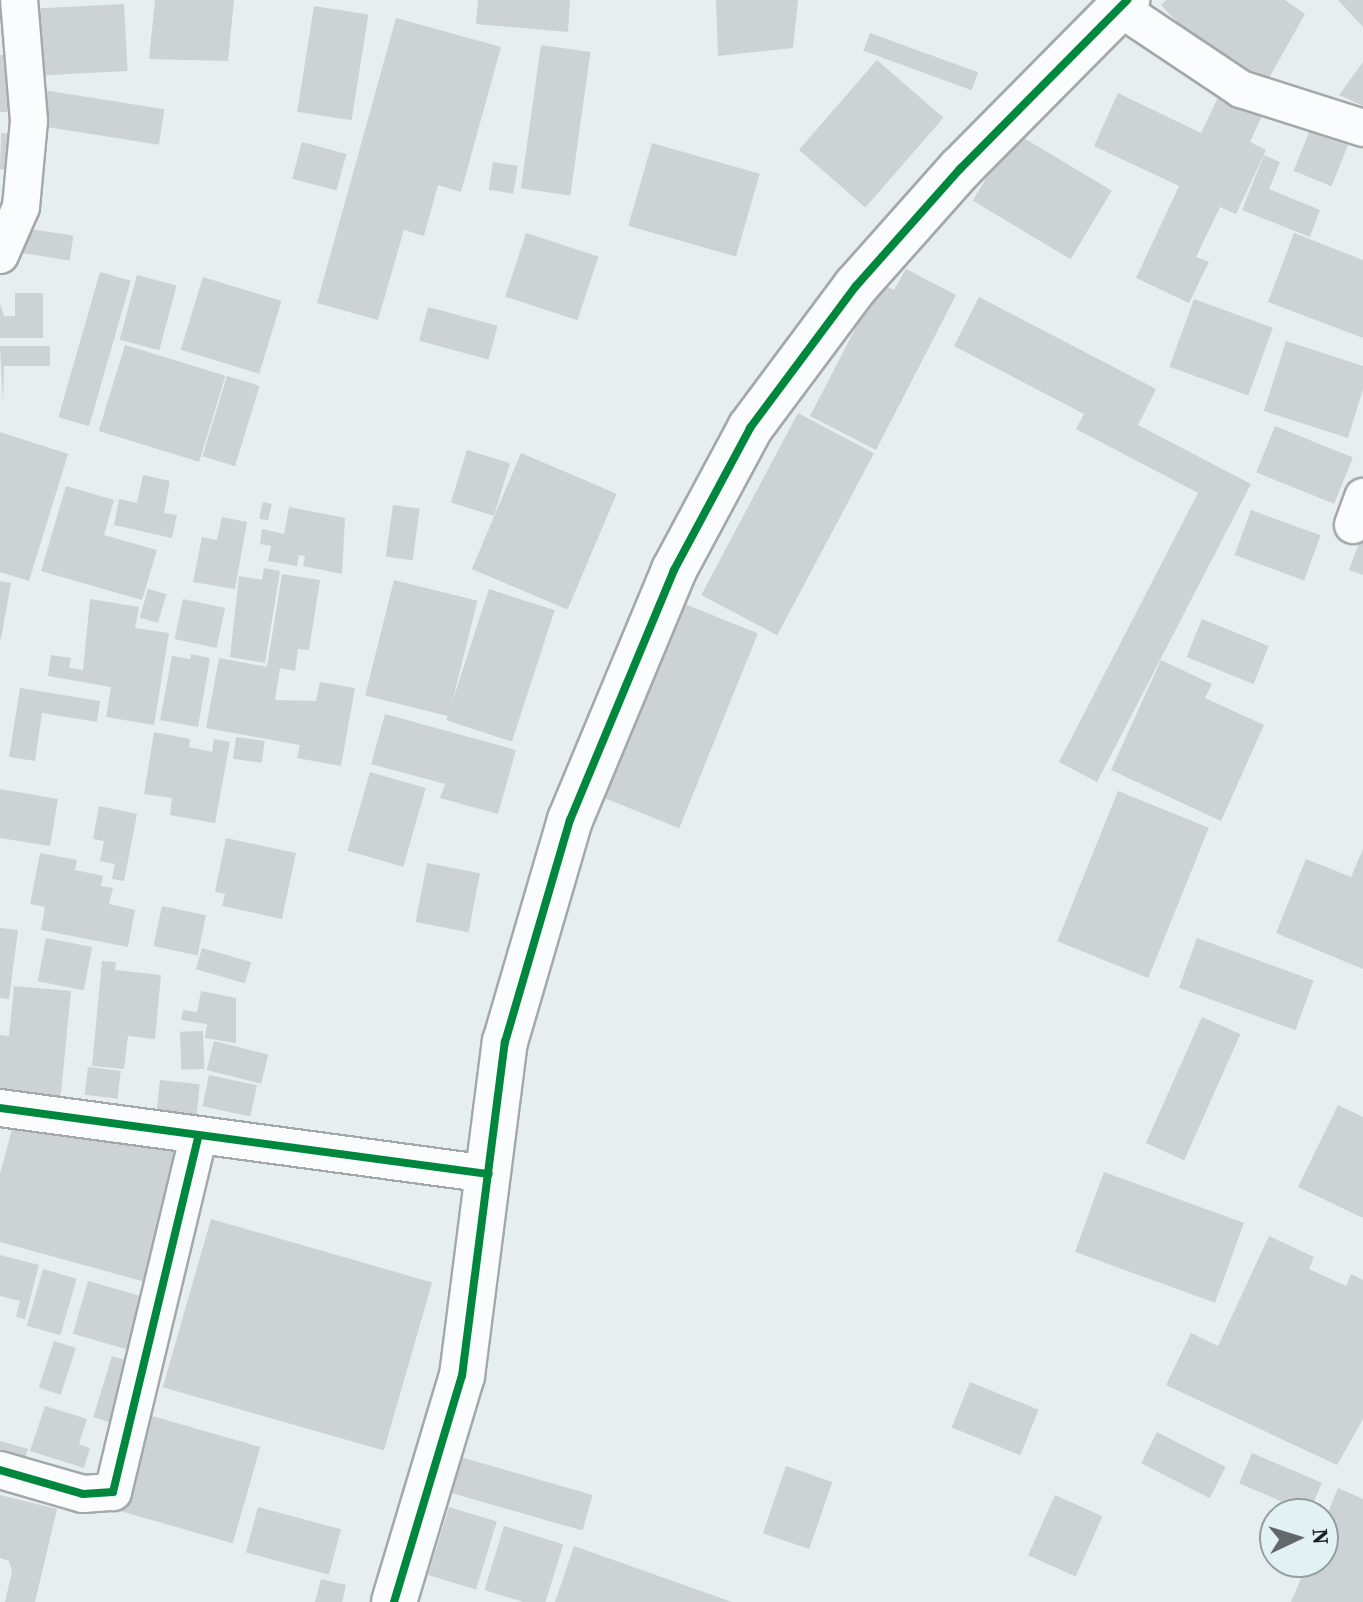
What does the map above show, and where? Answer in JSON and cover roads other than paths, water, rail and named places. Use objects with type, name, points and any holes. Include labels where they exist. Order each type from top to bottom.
[{"type":"street","points":[[0,255],[21,207],[29,121],[19,0]]},
{"type":"street","points":[[394,1602],[462,1376],[505,1042],[570,820],[674,570],[750,428],[856,286],[1122,4],[1241,89],[1363,128]]},
{"type":"street","points":[[0,1108],[198,1138],[489,1174]]},
{"type":"street","points":[[0,1470],[83,1494],[113,1492],[198,1138]]}]
